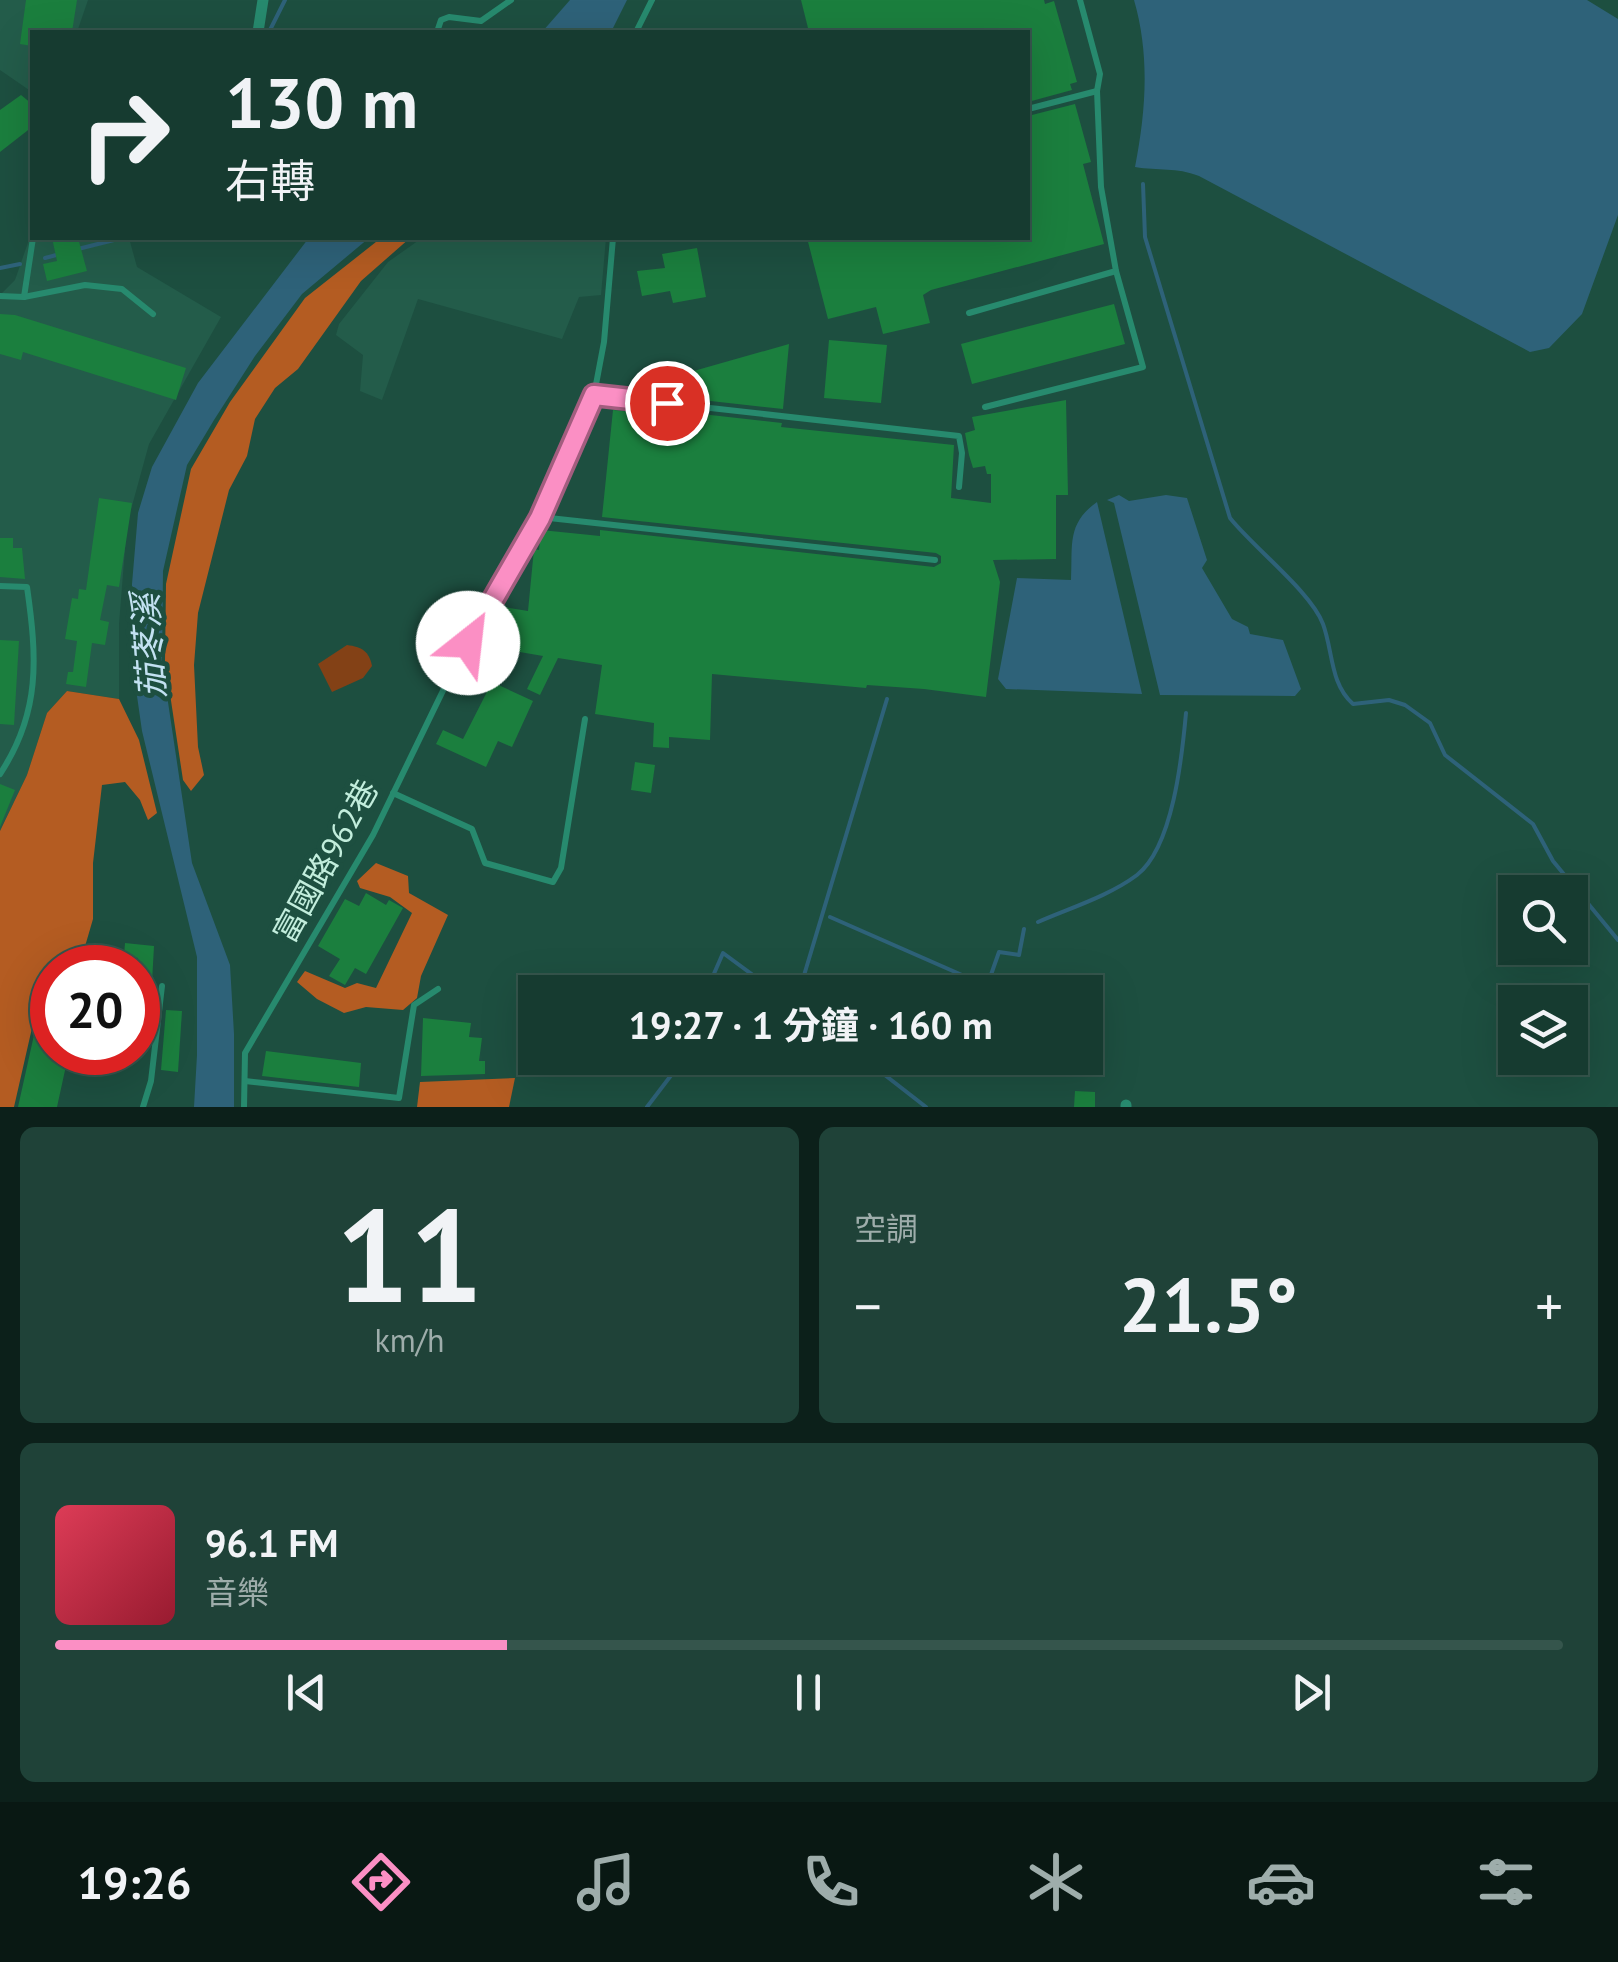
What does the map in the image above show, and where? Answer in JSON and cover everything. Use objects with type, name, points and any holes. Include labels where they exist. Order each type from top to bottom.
[{"type":"street","points":[[258,30],[263,0]]},
{"type":"lane","points":[[438,30],[441,20],[449,17],[481,21],[511,0]]},
{"type":"lane","points":[[637,30],[652,0]]},
{"type":"lane","points":[[985,408],[1143,366],[1116,272],[1101,186],[1097,91],[1100,74],[1080,0]]},
{"type":"lane","points":[[1030,108],[1097,91]]},
{"type":"lane","points":[[24,297],[34,240]]},
{"type":"lane","name":"富國路962巷","points":[[244,1107],[245,1052],[373,835],[468,643],[540,518],[594,395],[604,342],[614,240]]},
{"type":"lane","points":[[968,313],[1116,272]]},
{"type":"lane","points":[[0,296],[24,297],[86,285],[122,289],[153,314]]},
{"type":"lane","points":[[594,395],[959,436],[959,487]]},
{"type":"lane","points":[[540,518],[935,560]]},
{"type":"lane","points":[[0,586],[27,587],[35,675],[18,745],[0,774]]},
{"type":"lane","points":[[394,793],[472,829],[484,863],[553,882],[561,868],[585,719]]},
{"type":"lane","points":[[143,1107],[151,1081],[162,986]]},
{"type":"lane","points":[[245,1081],[399,1098],[414,1006],[438,989]]},
{"type":"shaded area","points":[[0,0],[88,0],[78,30],[30,30],[30,91],[0,70]]},
{"type":"shaded area","points":[[30,237],[30,240],[130,240],[137,267],[221,317],[149,444],[127,524],[119,624],[119,699],[67,691],[47,713],[27,775],[0,831],[0,295],[15,280]]},
{"type":"shaded area","points":[[378,240],[408,240],[361,281],[298,369],[275,388],[255,419],[247,456],[229,490],[198,613],[194,665],[198,747],[204,775],[191,791],[183,780],[165,661],[166,584],[191,469],[230,402],[305,298]]},
{"type":"shaded area","points":[[419,240],[606,240],[601,295],[579,297],[562,339],[418,299],[382,400],[360,391],[363,355],[336,335],[339,324],[388,262]]},
{"type":"shaded area","points":[[347,645],[364,651],[372,666],[363,678],[332,692],[318,664]]},
{"type":"shaded area","points":[[67,691],[119,699],[139,740],[157,813],[148,820],[140,800],[125,782],[102,785],[93,863],[93,919],[85,945],[30,945],[30,1037],[14,1107],[0,1107],[0,831],[27,775],[47,713]]},
{"type":"shaded area","points":[[376,863],[408,876],[409,893],[448,915],[421,976],[417,998],[403,1010],[366,1007],[344,1013],[317,999],[297,982],[305,971],[345,988],[357,983],[376,988],[412,913],[390,897],[360,888],[357,881]]},
{"type":"shaded area","points":[[515,1078],[509,1107],[417,1107],[420,1082]]},
{"type":"water","points":[[570,0],[627,0],[612,30],[544,30]]},
{"type":"water","points":[[1134,0],[1587,0],[1618,19],[1618,215],[1582,314],[1549,348],[1530,352],[1199,176],[1135,167],[1145,83]]},
{"type":"water","name":"茄苳溪","points":[[307,240],[367,240],[302,294],[255,356],[214,420],[187,465],[163,571],[162,662],[192,863],[230,965],[234,1107],[194,1107],[197,957],[142,731],[132,661],[132,584],[138,513],[152,467],[198,383]]},
{"type":"water","points":[[1119,495],[1129,501],[1166,495],[1187,498],[1207,560],[1202,568],[1232,619],[1248,627],[1250,634],[1283,640],[1301,689],[1295,696],[1160,695],[1114,503],[1107,500]]},
{"type":"water","points":[[1097,502],[1142,694],[1006,689],[998,679],[1017,578],[1071,580],[1076,527]]},
{"type":"building","points":[[26,0],[77,0],[72,30],[30,30],[30,46],[20,44]]},
{"type":"building","points":[[801,0],[1044,0],[1045,4],[1054,1],[1077,82],[1070,84],[1072,90],[1030,101],[1030,30],[808,30]]},
{"type":"building","points":[[21,95],[30,102],[30,129],[0,152],[0,110]]},
{"type":"building","points":[[1075,104],[1091,162],[1083,164],[1104,244],[931,290],[923,295],[930,323],[883,334],[876,307],[828,319],[808,240],[1030,240],[1030,115]]},
{"type":"building","points":[[52,240],[79,240],[87,271],[47,281],[43,264],[57,261]]},
{"type":"building","points":[[697,248],[706,297],[673,303],[670,291],[642,296],[637,271],[665,268],[662,254]]},
{"type":"building","points":[[1114,304],[1125,344],[972,384],[961,344]]},
{"type":"building","points":[[0,314],[15,315],[186,368],[176,400],[23,352],[21,360],[0,354]]},
{"type":"building","points":[[829,340],[887,345],[881,403],[824,398]]},
{"type":"building","points":[[789,344],[783,409],[675,397],[676,376]]},
{"type":"building","points":[[1066,400],[1068,495],[1056,495],[1056,559],[993,560],[1000,582],[986,697],[712,674],[710,740],[669,737],[669,748],[653,747],[654,723],[595,714],[602,665],[558,658],[540,695],[527,689],[543,656],[490,647],[497,606],[528,611],[534,549],[539,550],[541,530],[600,536],[600,530],[934,567],[941,563],[941,556],[936,553],[602,517],[613,410],[675,416],[675,411],[782,423],[781,427],[954,445],[951,498],[991,503],[991,474],[987,474],[985,466],[973,468],[969,455],[965,433],[975,430],[972,417]]},
{"type":"building","points":[[99,498],[132,503],[119,587],[107,585],[100,620],[109,622],[105,645],[92,643],[86,687],[66,684],[68,672],[73,672],[77,641],[65,639],[72,598],[78,599],[79,589],[86,590]]},
{"type":"building","points":[[0,538],[13,538],[13,548],[22,548],[25,579],[0,577]]},
{"type":"building","points":[[0,640],[19,641],[14,725],[0,724]]},
{"type":"building","points":[[492,682],[533,701],[512,747],[498,741],[486,767],[436,744],[443,730],[463,739]]},
{"type":"building","points":[[635,762],[655,765],[651,793],[631,790]]},
{"type":"building","points":[[0,784],[15,790],[0,827]]},
{"type":"building","points":[[366,893],[386,905],[389,900],[403,908],[366,974],[355,968],[345,985],[329,976],[340,959],[318,946],[345,899],[359,906]]},
{"type":"building","points":[[166,1010],[182,1011],[178,1072],[161,1070]]},
{"type":"building","points":[[423,1018],[471,1023],[469,1037],[482,1038],[479,1061],[485,1061],[485,1074],[421,1076]]},
{"type":"building","points":[[266,1051],[361,1063],[359,1087],[262,1076]]},
{"type":"building","points":[[30,1053],[30,1075],[64,1075],[57,1107],[18,1107]]},
{"type":"building","points":[[1075,1091],[1095,1092],[1095,1107],[1074,1107]]},
{"type":"waterway","points":[[270,30],[285,0]]},
{"type":"waterway","points":[[1143,184],[1145,237],[1230,518],[1317,611],[1336,677],[1353,704],[1389,700],[1405,705],[1430,723],[1445,755],[1533,824],[1553,861],[1618,940]]},
{"type":"waterway","points":[[78,249],[114,240]]},
{"type":"waterway","points":[[45,258],[60,254]]},
{"type":"waterway","points":[[0,268],[20,264]]},
{"type":"waterway","points":[[804,975],[887,699]]},
{"type":"waterway","points":[[1038,922],[1114,889],[1149,862],[1174,800],[1186,713]]},
{"type":"waterway","points":[[830,917],[987,986],[999,952],[1019,955],[1024,929]]},
{"type":"waterway","points":[[713,975],[723,953],[753,975]]},
{"type":"waterway","points":[[647,1107],[671,1075]]},
{"type":"waterway","points":[[885,1075],[926,1107]]},
{"type":"route","points":[[468,643],[540,518],[594,395],[667,403]]}]
